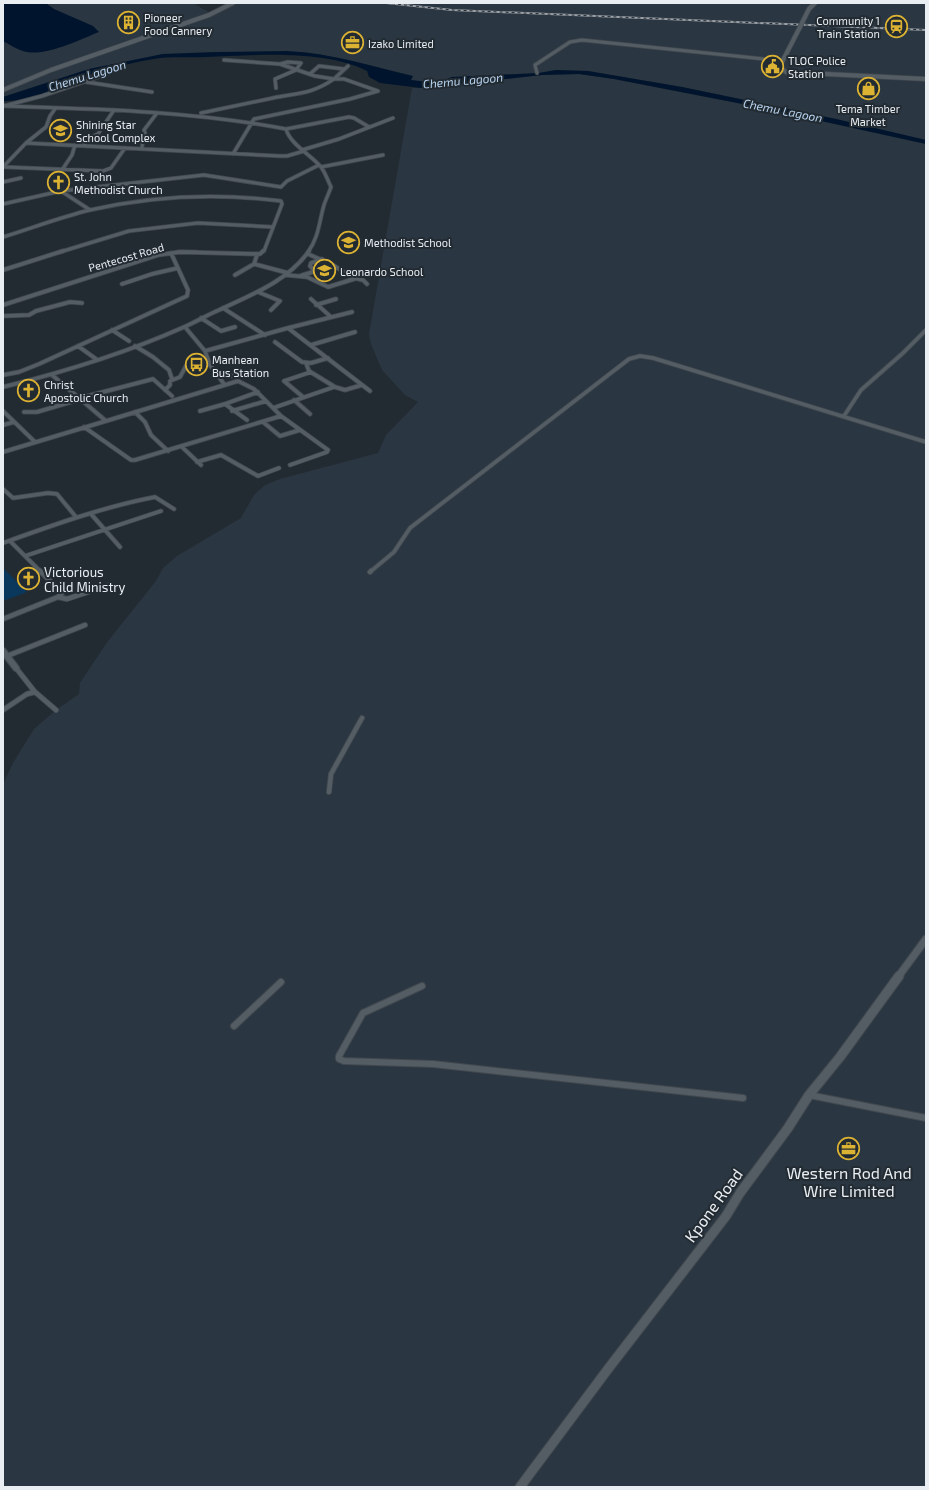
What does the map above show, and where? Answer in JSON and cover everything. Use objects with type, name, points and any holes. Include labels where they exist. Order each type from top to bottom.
[{"type":"main road","name":"Kpone Road","points":[[520,1487],[608,1369],[726,1216],[740,1193],[788,1128],[809,1095],[840,1058],[926,939]]},
{"type":"street","points":[[3,90],[22,81],[68,64],[209,15],[233,3]]},
{"type":"street","points":[[815,3],[809,8],[782,61],[781,68],[783,70],[790,73],[800,74],[926,79]]},
{"type":"street","points":[[537,73],[535,65],[570,42],[582,40],[782,61]]},
{"type":"street","points":[[224,60],[280,64],[315,76],[344,79],[378,91],[350,99],[254,119],[233,154]]},
{"type":"street","points":[[276,88],[275,78],[296,70],[301,63],[288,62],[280,64]]},
{"type":"street","points":[[310,74],[318,66],[344,69]]},
{"type":"street","points":[[198,114],[287,95],[306,93],[322,87],[334,79],[348,66]]},
{"type":"street","points":[[4,106],[42,96],[107,74],[117,69]]},
{"type":"street","points":[[78,83],[92,82],[152,92]]},
{"type":"street","points":[[4,106],[198,114],[286,129],[350,117],[368,127]]},
{"type":"street","points":[[4,167],[26,143],[46,127],[50,116],[55,109]]},
{"type":"street","points":[[85,146],[84,140],[100,132],[114,110]]},
{"type":"street","points":[[142,149],[143,137],[145,133],[144,130],[157,113]]},
{"type":"street","points":[[26,143],[280,156],[339,139],[393,118]]},
{"type":"street","points":[[3,388],[52,375],[185,327],[258,292],[302,263],[313,246],[321,224],[324,205],[331,187],[320,166],[287,133],[286,129]]},
{"type":"street","points":[[62,170],[72,155],[74,145]]},
{"type":"street","points":[[4,167],[105,171],[111,168],[125,148]]},
{"type":"street","points":[[3,204],[61,191],[204,175],[281,187],[287,181],[320,166],[383,155]]},
{"type":"street","points":[[3,182],[21,178]]},
{"type":"street","points":[[61,191],[90,210]]},
{"type":"street","points":[[3,237],[90,210],[145,201],[199,196],[281,201],[282,204],[264,251],[257,255],[254,264],[235,275]]},
{"type":"street","points":[[3,270],[129,231],[198,223],[274,227]]},
{"type":"street","name":"Pentecost Road","points":[[3,305],[152,257],[171,253],[189,252],[257,255]]},
{"type":"street","points":[[3,375],[19,372],[187,296],[188,290],[171,253]]},
{"type":"street","points":[[308,254],[322,259],[354,278],[363,280],[366,284]]},
{"type":"street","points":[[314,270],[310,266],[311,263],[322,259]]},
{"type":"street","points":[[254,264],[287,274],[316,280],[328,287],[354,278]]},
{"type":"street","points":[[122,284],[152,274],[178,268]]},
{"type":"street","points":[[300,276],[314,270],[325,268]]},
{"type":"street","points":[[258,292],[280,301],[271,310]]},
{"type":"street","points":[[311,299],[316,305],[332,317]]},
{"type":"street","points":[[316,305],[336,299]]},
{"type":"street","points":[[3,316],[29,315],[70,302],[82,303]]},
{"type":"street","points":[[223,308],[265,335]]},
{"type":"street","points":[[205,351],[352,312]]},
{"type":"street","points":[[201,318],[221,331],[235,327]]},
{"type":"street","points":[[185,327],[205,351],[207,360],[214,372],[224,384]]},
{"type":"street","points":[[288,328],[370,391]]},
{"type":"street","points":[[112,330],[128,341]]},
{"type":"street","points":[[844,416],[861,390],[888,364],[903,353],[926,330]]},
{"type":"street","points":[[311,345],[355,332]]},
{"type":"street","points":[[275,342],[306,364],[309,371],[334,386],[345,390],[362,385]]},
{"type":"street","points":[[78,346],[96,359]]},
{"type":"street","points":[[135,346],[169,370],[172,379],[169,382],[170,385],[165,390]]},
{"type":"street","points":[[370,572],[394,552],[410,528],[632,358],[640,356],[653,358],[926,442]]},
{"type":"street","points":[[306,364],[328,358]]},
{"type":"street","points":[[172,379],[180,377],[188,365],[207,360]]},
{"type":"street","points":[[214,372],[221,372],[229,376],[233,376]]},
{"type":"street","points":[[303,397],[284,381],[311,372]]},
{"type":"street","points":[[52,375],[106,421]]},
{"type":"street","points":[[24,412],[37,412],[153,379],[172,396]]},
{"type":"street","points":[[3,452],[224,384],[242,382],[258,392],[281,416],[328,450],[327,452],[290,465]]},
{"type":"street","points":[[272,408],[334,386]]},
{"type":"street","points":[[200,411],[258,392]]},
{"type":"street","points":[[294,400],[310,414]]},
{"type":"street","points":[[232,411],[266,401]]},
{"type":"street","points":[[224,404],[247,420]]},
{"type":"street","points":[[3,411],[35,442]]},
{"type":"street","points":[[135,412],[145,422],[148,432],[168,451]]},
{"type":"street","points":[[84,427],[131,460],[141,459],[182,447],[281,416]]},
{"type":"street","points":[[3,425],[14,422]]},
{"type":"street","points":[[263,422],[280,436],[300,430]]},
{"type":"street","points":[[182,447],[201,465]]},
{"type":"street","points":[[197,462],[221,455],[258,476],[279,468]]},
{"type":"street","points":[[3,489],[13,498],[48,493],[57,494],[76,517]]},
{"type":"street","points":[[3,543],[76,517],[140,499],[155,497],[174,508]]},
{"type":"street","points":[[25,556],[161,511]]},
{"type":"street","points":[[91,514],[120,547]]},
{"type":"street","points":[[3,619],[62,595],[61,591],[10,541]]},
{"type":"street","points":[[58,597],[67,599],[109,585]]},
{"type":"street","points":[[56,710],[35,692],[5,654],[85,625]]},
{"type":"street","points":[[3,710],[27,694],[35,692]]},
{"type":"street","points":[[329,792],[331,774],[362,718]]},
{"type":"street","points":[[234,1026],[281,982]]},
{"type":"street","points":[[422,986],[363,1014],[339,1056],[339,1059],[344,1061],[433,1064],[743,1098]]},
{"type":"street","points":[[809,1095],[926,1118]]},
{"type":"shaded area","points":[[42,3],[193,3],[210,13],[3,88],[3,41],[23,51],[35,52],[47,51],[77,41],[54,9],[47,4]]},
{"type":"shaded area","points":[[238,3],[926,3],[926,140],[836,119],[682,87],[588,71],[556,70],[539,73],[452,77],[437,83],[428,83],[411,80],[413,76],[340,58],[305,52],[218,52],[163,54],[89,69],[3,97],[3,92],[27,80],[219,13]]},
{"type":"shaded area","points":[[579,74],[614,79],[758,107],[926,144],[926,1487],[3,1487],[3,784],[13,763],[34,729],[56,710],[79,694],[80,683],[108,641],[156,581],[163,568],[177,556],[241,518],[254,495],[265,485],[280,479],[378,453],[386,435],[418,402],[405,395],[382,370],[371,344],[369,334],[412,88],[542,75]]},
{"type":"shaded area","points":[[3,568],[27,592],[3,601]]},
{"type":"water","points":[[3,3],[47,4],[54,9],[93,26],[99,32],[51,50],[31,53],[23,51],[3,41]]},
{"type":"water","name":"Chemu Lagoon","points":[[287,51],[335,57],[413,76],[411,80],[437,83],[452,77],[539,73],[556,70],[588,71],[682,87],[836,119],[926,140],[926,144],[758,107],[614,79],[579,74],[542,75],[421,88],[380,83],[369,77],[367,71],[350,64],[310,56],[245,55],[160,58],[98,72],[40,95],[3,101],[3,97],[89,69],[163,54]]},
{"type":"railway","points":[[386,3],[452,10],[926,30]]},
{"type":"place","name":"Pioneer Food Cannery","points":[[129,23]]},
{"type":"place","name":"Community 1 Train Station","points":[[896,26]]},
{"type":"place","name":"Izako Limited","points":[[353,43]]},
{"type":"place","name":"TLOC Police Station","points":[[773,66]]},
{"type":"place","name":"Tema Timber Market","points":[[868,88]]},
{"type":"place","name":"Shining Star School Complex","points":[[61,130]]},
{"type":"place","name":"St. John Methodist Church","points":[[58,182]]},
{"type":"place","name":"Methodist School","points":[[348,242]]},
{"type":"place","name":"Leonardo School","points":[[324,271]]},
{"type":"place","name":"Manhean Bus Station","points":[[196,365]]},
{"type":"place","name":"Christ Apostolic Church","points":[[29,390]]},
{"type":"place","name":"Victorious Child Ministry","points":[[28,579]]},
{"type":"place","name":"Western Rod And Wire Limited","points":[[849,1149]]}]
